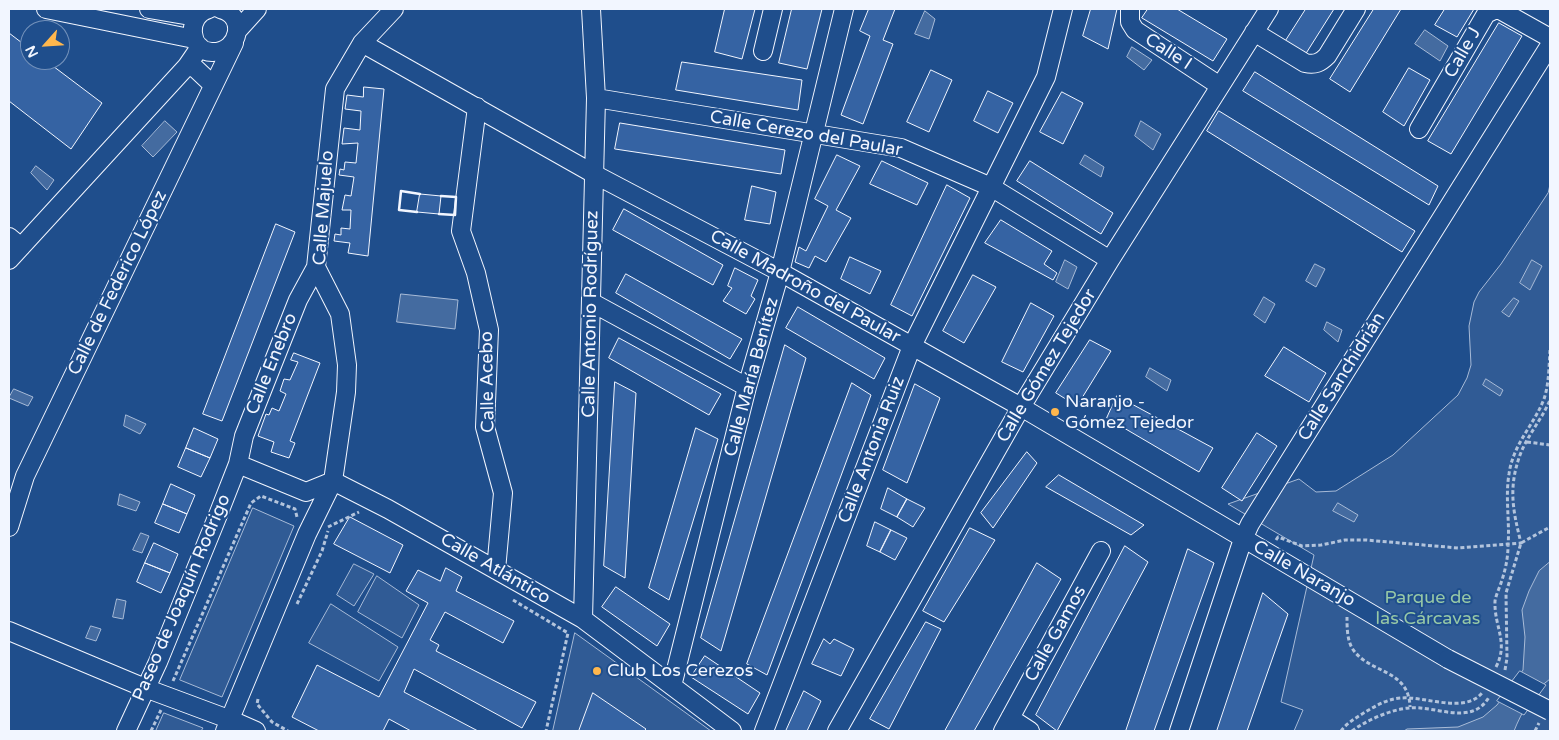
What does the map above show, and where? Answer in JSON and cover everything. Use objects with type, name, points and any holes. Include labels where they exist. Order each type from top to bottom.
[{"type":"street","points":[[46,9],[174,34],[197,43],[210,52],[224,51],[257,9]]},
{"type":"street","points":[[149,9],[220,11],[235,20],[236,36]]},
{"type":"street","name":"Calle Majuelo","points":[[333,482],[346,392],[347,365],[340,314],[316,267],[335,89],[362,43],[394,9]]},
{"type":"street","name":"Calle Antonio Rodríguez","points":[[583,619],[596,98],[591,9]]},
{"type":"street","points":[[763,51],[773,9]]},
{"type":"street","name":"Calle María Benítez","points":[[672,686],[747,387],[780,272],[844,9]]},
{"type":"street","name":"Calle Antonia Ruiz","points":[[764,731],[912,346],[1046,77],[1063,9]]},
{"type":"street","name":"Calle I","points":[[1130,9],[1130,22],[1135,30],[1220,86]]},
{"type":"street","name":"Calle Gómez Tejedor","points":[[838,731],[1021,407],[1110,260],[1268,9]]},
{"type":"street","points":[[1254,32],[1305,63],[1313,64],[1321,62],[1327,56],[1356,9]]},
{"type":"street","name":"Calle J","points":[[1419,129],[1486,14],[1494,10],[1500,10],[1550,38]]},
{"type":"street","points":[[9,260],[15,242],[187,66],[197,43],[192,28],[220,11]]},
{"type":"street","name":"Calle de Federico López","points":[[9,527],[25,476],[236,36]]},
{"type":"street","name":"Calle Madroño del Paular","points":[[362,43],[594,174],[780,272],[1021,407],[1242,538]]},
{"type":"street","name":"Calle Sanchidrián","points":[[1178,731],[1242,538],[1550,45]]},
{"type":"street","points":[[187,66],[195,68],[213,85]]},
{"type":"street","name":"Calle Cerezo del Paular","points":[[596,98],[901,148],[992,187],[1110,260]]},
{"type":"street","name":"Calle Acebo","points":[[477,107],[461,231],[476,273],[489,330],[485,428],[503,493],[496,570]]},
{"type":"street","name":"Calle Enebro","points":[[238,464],[244,436],[298,300],[316,267]]},
{"type":"street","points":[[592,302],[747,387]]},
{"type":"street","points":[[238,464],[306,492],[333,482]]},
{"type":"street","name":"Paseo de Joaquín Rodrigo","points":[[126,731],[215,524],[238,464]]},
{"type":"street","points":[[228,725],[311,526],[333,482]]},
{"type":"street","name":"Calle Atlántico","points":[[333,482],[388,508],[583,619],[732,731]]},
{"type":"street","name":"Calle Naranjo","points":[[1242,538],[1448,659],[1550,711]]},
{"type":"street","name":"Calle Gamos","points":[[1030,731],[1007,725],[1101,551]]},
{"type":"street","points":[[9,631],[123,677],[228,725],[256,731]]},
{"type":"path","points":[[1493,672],[1501,657],[1502,645],[1495,602],[1506,565],[1509,472],[1520,440],[1544,399],[1548,383],[1550,350]]},
{"type":"path","points":[[1270,554],[1278,537],[1302,546],[1321,545],[1345,540],[1458,548],[1521,544],[1512,507],[1513,487],[1520,454],[1550,400]]},
{"type":"path","points":[[1527,442],[1550,445]]},
{"type":"path","points":[[151,731],[250,503],[262,496],[294,509],[298,521],[322,530],[360,511],[367,514]]},
{"type":"path","points":[[296,608],[322,551],[332,517]]},
{"type":"path","points":[[509,598],[568,633],[546,731]]},
{"type":"path","points":[[1345,598],[1348,637],[1352,647],[1363,659],[1398,680],[1409,698],[1410,708]]},
{"type":"path","points":[[1341,731],[1350,722],[1384,702],[1399,698],[1409,698],[1460,703],[1481,695],[1485,687]]},
{"type":"path","points":[[258,696],[257,704],[272,722],[288,731]]},
{"type":"green space","name":"Parque de las Cárcavas","points":[[1550,185],[1550,731],[1294,731],[1303,710],[1281,702],[1314,555],[1228,504],[1299,479],[1316,492],[1336,491],[1393,455],[1458,395],[1471,365],[1469,326],[1474,302],[1548,193]]},
{"type":"green space","points":[[253,508],[294,526],[222,697],[180,680]]},
{"type":"green space","points":[[354,564],[374,574],[354,606],[337,595]]},
{"type":"green space","points":[[377,576],[419,605],[402,638],[358,612]]},
{"type":"green space","points":[[331,604],[398,647],[379,681],[309,643]]},
{"type":"green space","name":"Club Los Cerezos","points":[[575,633],[711,731],[553,731]]},
{"type":"green space","points":[[164,713],[203,728],[201,731],[156,731]]},
{"type":"shaded area","points":[[925,11],[935,19],[929,39],[915,34]]},
{"type":"shaded area","points":[[1425,30],[1448,46],[1440,61],[1415,44]]},
{"type":"shaded area","points":[[1132,47],[1152,60],[1144,70],[1127,57]]},
{"type":"shaded area","points":[[165,121],[177,132],[153,157],[142,146]]},
{"type":"shaded area","points":[[1141,121],[1161,134],[1153,150],[1135,136]]},
{"type":"shaded area","points":[[1085,155],[1104,167],[1101,177],[1080,164]]},
{"type":"shaded area","points":[[36,166],[54,180],[47,190],[31,173]]},
{"type":"shaded area","points":[[1065,260],[1077,267],[1068,289],[1056,282]]},
{"type":"shaded area","points":[[1532,260],[1542,266],[1530,290],[1520,283]]},
{"type":"shaded area","points":[[1315,264],[1325,269],[1316,287],[1306,281]]},
{"type":"shaded area","points":[[401,294],[458,300],[455,329],[397,322]]},
{"type":"shaded area","points":[[1264,297],[1275,304],[1265,323],[1254,315]]},
{"type":"shaded area","points":[[1514,298],[1519,301],[1509,317],[1502,312]]},
{"type":"shaded area","points":[[1327,322],[1342,330],[1338,342],[1324,330]]},
{"type":"shaded area","points":[[1150,368],[1171,380],[1167,391],[1146,377]]},
{"type":"shaded area","points":[[1486,379],[1503,390],[1500,396],[1483,385]]},
{"type":"shaded area","points":[[14,389],[33,397],[28,406],[9,398]]},
{"type":"shaded area","points":[[126,415],[146,424],[140,434],[124,426]]},
{"type":"shaded area","points":[[120,494],[140,502],[136,511],[118,505]]},
{"type":"shaded area","points":[[1338,503],[1358,515],[1354,522],[1333,511]]},
{"type":"shaded area","points":[[141,533],[149,536],[142,553],[133,550]]},
{"type":"shaded area","points":[[1550,562],[1550,679],[1529,702],[1514,731],[1404,731],[1407,729],[1458,727],[1483,717],[1497,705],[1523,670],[1525,637],[1522,610],[1539,571]]},
{"type":"shaded area","points":[[117,599],[126,601],[123,619],[113,617]]},
{"type":"shaded area","points":[[91,626],[101,629],[96,641],[86,638]]},
{"type":"pier","points":[[1520,671],[1546,685],[1524,715],[1497,701]]},
{"type":"building","points":[[725,9],[755,9],[742,59],[715,52]]},
{"type":"building","points":[[792,9],[822,9],[807,69],[779,63]]},
{"type":"building","points":[[869,9],[895,9],[883,40],[893,44],[863,124],[841,115],[870,36],[860,31]]},
{"type":"building","points":[[1091,9],[1117,9],[1108,49],[1083,36]]},
{"type":"building","points":[[1148,9],[1177,9],[1227,39],[1213,61],[1142,18]]},
{"type":"building","points":[[1306,9],[1334,9],[1305,55],[1285,42]]},
{"type":"building","points":[[1374,9],[1401,9],[1350,92],[1330,79]]},
{"type":"building","points":[[1445,9],[1474,9],[1457,37],[1435,25]]},
{"type":"building","points":[[1499,23],[1522,36],[1451,154],[1428,141]]},
{"type":"building","points":[[9,33],[20,41],[20,70],[58,70],[102,103],[71,149],[9,101]]},
{"type":"building","points":[[682,62],[802,80],[798,110],[676,90]]},
{"type":"building","points":[[1409,68],[1430,80],[1404,126],[1383,112]]},
{"type":"building","points":[[931,70],[952,80],[929,132],[907,122]]},
{"type":"building","points":[[1255,72],[1438,186],[1429,205],[1243,91]]},
{"type":"building","points":[[364,87],[384,89],[368,256],[348,253],[350,243],[334,241],[335,234],[341,235],[341,228],[350,229],[351,210],[342,210],[345,195],[351,196],[354,177],[339,175],[340,169],[344,170],[345,162],[356,163],[358,143],[342,144],[344,128],[360,130],[361,111],[345,109],[347,95],[363,97]]},
{"type":"building","points":[[988,91],[1013,103],[998,133],[974,121]]},
{"type":"building","points":[[1062,92],[1083,103],[1063,144],[1040,132]]},
{"type":"building","points":[[1219,111],[1415,231],[1402,252],[1207,131]]},
{"type":"building","points":[[620,123],[785,150],[781,174],[615,149]]},
{"type":"building","points":[[837,155],[860,166],[836,210],[851,218],[826,262],[815,256],[809,268],[795,262],[799,247],[806,251],[828,206],[815,199]]},
{"type":"building","points":[[882,161],[928,183],[917,205],[870,184]]},
{"type":"building","points":[[1030,161],[1113,213],[1101,234],[1017,181]]},
{"type":"building","points":[[947,185],[970,198],[912,316],[891,305]]},
{"type":"building","points":[[752,186],[776,192],[770,224],[745,220]]},
{"type":"building","points":[[420,194],[441,196],[439,214],[417,212]]},
{"type":"building","points":[[624,209],[723,265],[713,285],[613,230]]},
{"type":"building","points":[[1001,220],[1052,251],[1044,264],[1057,273],[1053,280],[985,243]]},
{"type":"building","points":[[276,224],[295,232],[222,421],[203,414]]},
{"type":"building","points":[[850,257],[881,271],[870,294],[841,279]]},
{"type":"building","points":[[735,268],[758,280],[751,296],[755,299],[746,314],[723,301],[732,288],[728,286]]},
{"type":"building","points":[[626,274],[742,339],[730,359],[616,293]]},
{"type":"building","points":[[973,275],[996,287],[964,343],[943,331]]},
{"type":"building","points":[[1031,303],[1054,316],[1023,372],[1002,362]]},
{"type":"building","points":[[798,307],[885,358],[874,379],[786,328]]},
{"type":"building","points":[[619,338],[721,394],[709,415],[609,358]]},
{"type":"building","points":[[1090,340],[1111,351],[1077,406],[1056,393]]},
{"type":"building","points":[[785,345],[806,358],[721,651],[701,638]]},
{"type":"building","points":[[1284,347],[1326,373],[1309,402],[1265,376]]},
{"type":"building","points":[[294,353],[320,363],[290,441],[295,443],[289,458],[271,452],[274,442],[258,436],[266,414],[269,415],[272,408],[279,411],[286,394],[280,391],[284,379],[290,380],[298,362],[291,360]]},
{"type":"building","points":[[615,382],[636,393],[625,578],[604,566]]},
{"type":"building","points":[[852,383],[871,395],[767,675],[747,664]]},
{"type":"building","points":[[915,384],[940,398],[907,483],[883,470]]},
{"type":"building","points":[[1117,396],[1213,448],[1199,472],[1107,418]]},
{"type":"building","points":[[194,428],[218,439],[210,458],[186,448]]},
{"type":"building","points":[[696,428],[718,439],[669,600],[649,588]]},
{"type":"building","points":[[1257,433],[1277,446],[1242,501],[1222,488]]},
{"type":"building","points":[[186,448],[210,458],[201,477],[178,467]]},
{"type":"building","points":[[1027,452],[1037,463],[993,528],[981,513]]},
{"type":"building","points":[[1059,475],[1144,525],[1131,535],[1046,487]]},
{"type":"building","points":[[171,484],[195,495],[187,514],[163,504]]},
{"type":"building","points":[[888,488],[907,499],[897,517],[881,509]]},
{"type":"building","points":[[907,499],[925,508],[913,527],[897,517]]},
{"type":"building","points":[[163,504],[187,514],[179,533],[155,523]]},
{"type":"building","points":[[350,517],[403,545],[390,573],[334,544]]},
{"type":"building","points":[[875,522],[891,530],[880,552],[867,546]]},
{"type":"building","points":[[970,528],[995,540],[944,622],[923,611]]},
{"type":"building","points":[[891,530],[907,538],[895,560],[880,552]]},
{"type":"building","points":[[154,543],[178,554],[170,573],[145,563]]},
{"type":"building","points":[[1125,546],[1148,562],[1057,731],[1036,715]]},
{"type":"building","points":[[1188,549],[1214,563],[1154,731],[1126,731]]},
{"type":"building","points":[[145,563],[170,573],[161,593],[137,582]]},
{"type":"building","points":[[1037,563],[1061,579],[974,731],[945,731]]},
{"type":"building","points":[[446,568],[462,577],[456,591],[514,621],[503,643],[445,612],[430,640],[439,645],[436,651],[536,702],[522,728],[414,669],[404,692],[478,731],[411,731],[389,719],[383,731],[319,731],[292,717],[317,665],[379,697],[428,603],[406,591],[418,570],[440,581]]},
{"type":"building","points":[[616,587],[670,624],[657,646],[602,607]]},
{"type":"building","points":[[1263,593],[1288,614],[1247,731],[1217,731]]},
{"type":"building","points":[[926,622],[941,629],[889,729],[870,719]]},
{"type":"building","points":[[824,639],[830,644],[834,639],[854,649],[841,676],[812,664]]},
{"type":"building","points":[[705,656],[760,693],[748,714],[691,677]]},
{"type":"building","points":[[804,691],[821,701],[807,731],[786,731]]},
{"type":"building","points":[[593,693],[646,729],[644,731],[579,731]]},
{"type":"wall","points":[[417,212],[399,210],[401,191],[420,194]]},
{"type":"wall","points":[[439,214],[455,215],[456,197],[441,196]]},
{"type":"place","name":"Naranjo - Gómez Tejedor","points":[[1055,412]]},
{"type":"place","name":"Club Los Cerezos","points":[[597,671]]}]
